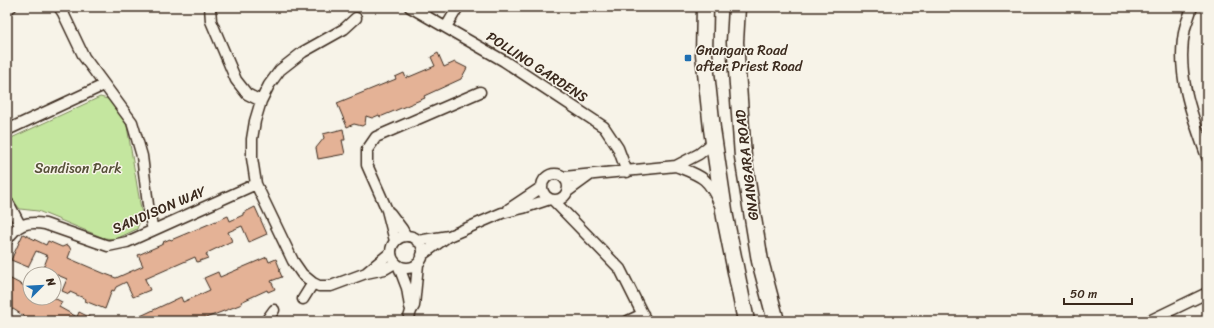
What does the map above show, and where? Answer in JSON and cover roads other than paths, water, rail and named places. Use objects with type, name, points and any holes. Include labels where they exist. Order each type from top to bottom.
[{"type":"main road","name":"GNANGARA ROAD","points":[[705,7],[704,54],[714,142],[725,217],[746,321]]},
{"type":"main road","name":"GNANGARA ROAD","points":[[737,7],[735,42],[743,157],[760,261],[776,321]]},
{"type":"street","points":[[7,9],[11,7]]},
{"type":"street","points":[[59,7],[84,57],[132,122],[142,156],[149,213],[153,230]]},
{"type":"street","points":[[210,7],[210,21],[236,80],[247,94],[261,101]]},
{"type":"street","name":"POLLINO GARDENS","points":[[410,7],[504,61],[604,127],[618,148],[627,172]]},
{"type":"street","points":[[446,27],[458,7]]},
{"type":"street","points":[[1192,7],[1185,27],[1182,54],[1184,78],[1189,106],[1207,158]]},
{"type":"street","points":[[356,18],[344,29],[303,52],[280,70],[269,85],[261,101],[255,121],[252,139],[252,158],[256,184],[293,261],[302,274],[319,286],[331,286],[366,273],[397,265],[410,268],[449,236]]},
{"type":"street","points":[[7,130],[104,85]]},
{"type":"street","points":[[395,241],[387,210],[367,165],[367,150],[376,137],[480,92]]},
{"type":"street","points":[[628,321],[645,318],[620,269],[581,228],[559,197],[543,192],[542,182],[549,175],[559,175],[564,177],[676,166],[699,154],[714,142]]},
{"type":"street","points":[[676,166],[698,174],[707,181],[725,217]]},
{"type":"street","points":[[417,241],[449,236],[502,214],[559,197],[590,175]]},
{"type":"street","points":[[559,197],[567,182],[564,177]]},
{"type":"street","name":"SANDISON WAY","points":[[20,225],[29,223],[45,224],[108,246],[127,242],[256,184]]},
{"type":"street","points":[[502,214],[542,187]]},
{"type":"street","points":[[7,203],[9,204],[20,225],[12,232],[7,240]]},
{"type":"street","points":[[387,210],[406,236]]},
{"type":"street","points":[[366,273],[390,253],[395,241],[406,236],[412,237],[417,241],[421,246],[420,259],[414,306],[408,321]]},
{"type":"street","points":[[390,253],[407,288],[411,311]]},
{"type":"street","points":[[303,299],[313,283]]},
{"type":"street","points":[[1150,321],[1207,293]]},
{"type":"street","points":[[266,321],[274,310]]},
{"type":"place","name":"Gnangara Road after Priest Road","points":[[688,58]]},
{"type":"park label","name":"Sandison Park","points":[[78,168]]}]
